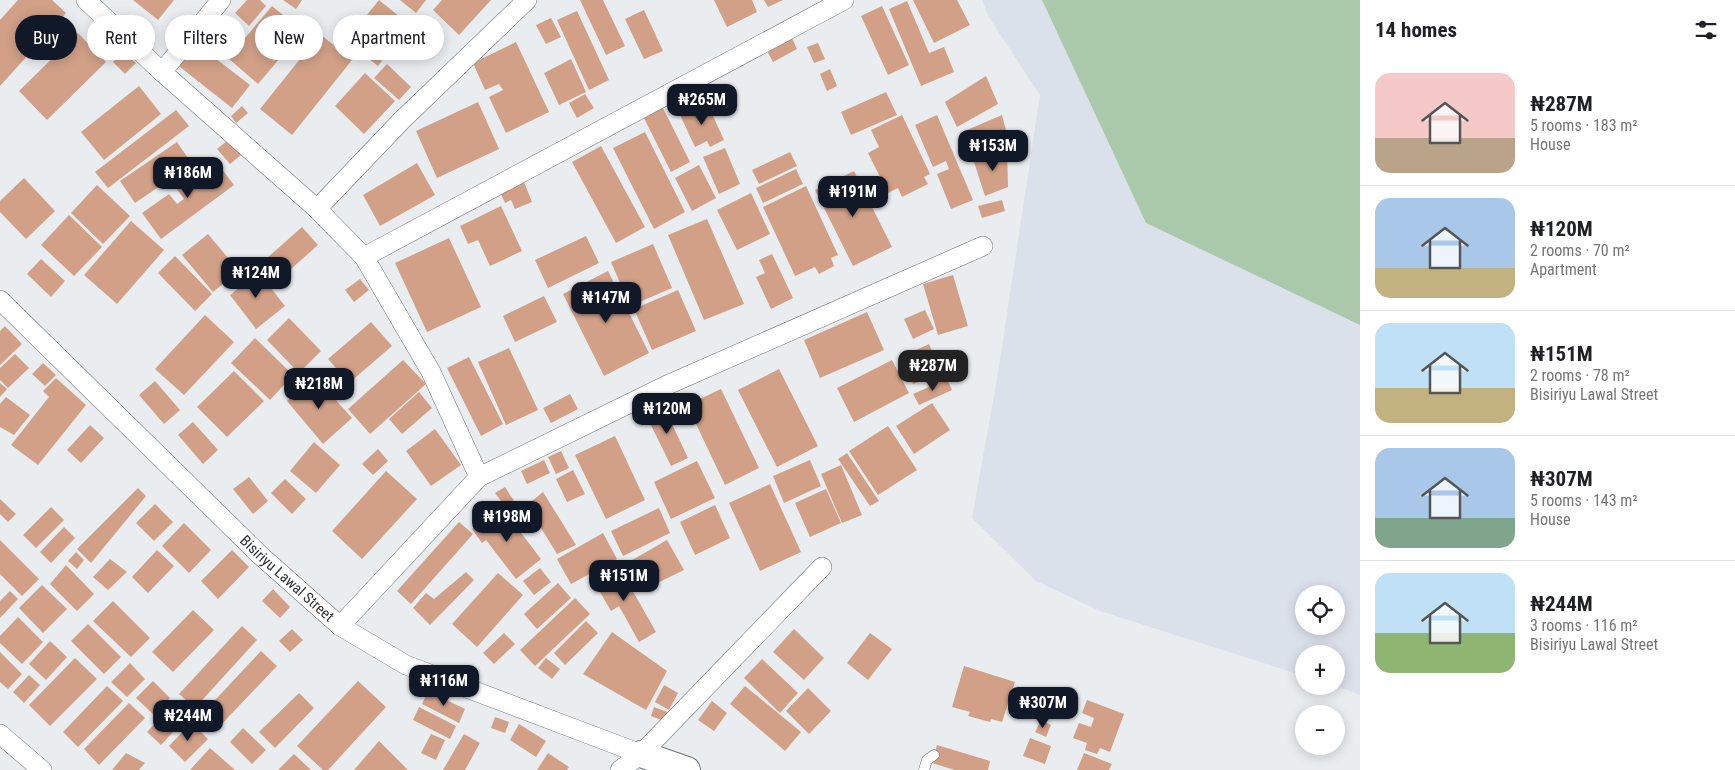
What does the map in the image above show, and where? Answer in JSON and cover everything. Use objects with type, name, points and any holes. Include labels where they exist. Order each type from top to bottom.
[{"type":"street","points":[[86,0],[162,72],[317,209],[364,256],[431,372],[479,477]]},
{"type":"street","points":[[162,72],[221,0]]},
{"type":"street","points":[[317,209],[402,120],[526,0]]},
{"type":"street","points":[[364,256],[844,0]]},
{"type":"street","points":[[340,626],[479,477],[665,386],[983,246]]},
{"type":"street","name":"Bisiriyu Lawal Street","points":[[0,300],[261,556],[340,626],[406,664],[652,761]]},
{"type":"street","points":[[652,761],[822,567]]},
{"type":"street","points":[[0,734],[42,770]]},
{"type":"street","points":[[620,770],[652,761],[687,770]]},
{"type":"lane","points":[[924,770],[927,760],[934,755]]},
{"type":"shaded area","points":[[982,0],[1360,0],[1360,695],[1345,689],[1345,645],[1295,645],[1295,673],[1100,611],[1036,581],[972,518],[998,373],[1040,95],[988,16]]},
{"type":"green space","points":[[1042,0],[1360,0],[1360,325],[1146,223]]},
{"type":"building","points":[[18,0],[52,0],[66,13],[64,15],[15,15],[15,60],[24,60],[0,86],[0,20]]},
{"type":"building","points":[[133,0],[174,0],[158,20],[155,15],[152,15]]},
{"type":"building","points":[[247,0],[260,0],[266,6],[258,15],[255,15],[255,19],[249,26],[245,22],[245,15],[237,15],[235,13]]},
{"type":"building","points":[[283,0],[302,0],[296,9]]},
{"type":"building","points":[[379,0],[398,15],[367,15]]},
{"type":"building","points":[[400,0],[426,0],[416,13]]},
{"type":"building","points":[[442,0],[491,0],[459,35],[444,21],[444,15],[438,15],[433,10]]},
{"type":"building","points":[[580,0],[603,0],[625,46],[606,55]]},
{"type":"building","points":[[714,0],[752,0],[757,12],[727,27]]},
{"type":"building","points":[[764,0],[783,0],[768,7]]},
{"type":"building","points":[[913,0],[957,0],[970,25],[934,43]]},
{"type":"building","points":[[907,1],[929,53],[944,47],[954,72],[921,86],[889,9]]},
{"type":"building","points":[[272,6],[283,15],[264,15]]},
{"type":"building","points":[[882,6],[909,65],[888,75],[861,16]]},
{"type":"building","points":[[644,10],[663,51],[644,59],[625,19]]},
{"type":"building","points":[[577,11],[609,80],[589,90],[557,20]]},
{"type":"building","points":[[551,18],[561,37],[546,44],[536,25]]},
{"type":"building","points":[[255,26],[255,60],[278,60],[258,84],[230,60],[245,60],[245,38]]},
{"type":"building","points":[[77,34],[87,42],[87,60],[104,60],[106,62],[47,120],[19,91],[51,60],[77,60]]},
{"type":"building","points":[[323,36],[333,45],[333,60],[352,60],[292,135],[260,109],[299,60],[323,60]]},
{"type":"building","points":[[791,36],[797,49],[773,62],[766,49]]},
{"type":"building","points":[[516,42],[549,112],[506,133],[489,97],[503,90],[499,84],[485,90],[473,63]]},
{"type":"building","points":[[818,43],[825,59],[814,63],[807,47]]},
{"type":"building","points":[[571,59],[586,92],[559,105],[544,73]]},
{"type":"building","points":[[115,60],[133,60],[136,63],[125,74],[113,62]]},
{"type":"building","points":[[177,60],[218,60],[250,85],[232,108],[175,63]]},
{"type":"building","points":[[370,60],[383,60],[378,66]]},
{"type":"building","points":[[387,64],[411,87],[399,100],[374,78]]},
{"type":"building","points":[[830,69],[837,86],[827,91],[820,74]]},
{"type":"building","points":[[365,73],[395,101],[364,134],[335,106]]},
{"type":"building","points":[[986,76],[998,104],[957,127],[945,102]]},
{"type":"building","points":[[139,86],[161,114],[104,160],[81,132]]},
{"type":"building","points":[[886,92],[897,115],[851,135],[841,112]]},
{"type":"building","points":[[585,94],[594,108],[577,118],[569,103]]},
{"type":"building","points":[[478,102],[499,149],[437,178],[416,131]]},
{"type":"building","points":[[707,103],[724,140],[710,147],[707,141],[695,147],[680,115]]},
{"type":"building","points":[[242,106],[248,113],[236,123],[231,116]]},
{"type":"building","points":[[663,108],[690,162],[671,172],[644,118]]},
{"type":"building","points":[[176,110],[189,126],[108,188],[95,172]]},
{"type":"building","points":[[902,115],[930,174],[924,177],[928,184],[902,197],[898,188],[888,193],[868,153],[879,147],[871,130]]},
{"type":"building","points":[[937,115],[973,200],[951,209],[937,174],[949,169],[946,161],[933,167],[915,125]]},
{"type":"building","points":[[1002,115],[1009,142],[970,156],[960,133]]},
{"type":"building","points":[[645,132],[685,212],[654,229],[613,148]]},
{"type":"building","points":[[228,140],[241,155],[230,164],[217,149]]},
{"type":"building","points":[[177,142],[192,164],[135,203],[120,181]]},
{"type":"building","points":[[601,146],[645,227],[616,243],[572,162]]},
{"type":"building","points":[[725,148],[740,184],[719,194],[703,157]]},
{"type":"building","points":[[1007,149],[1008,187],[985,196],[974,162]]},
{"type":"building","points":[[790,152],[797,166],[759,184],[752,170]]},
{"type":"building","points":[[215,160],[234,185],[161,239],[142,213],[169,194],[177,204],[184,199],[176,188]]},
{"type":"building","points":[[417,163],[435,195],[380,226],[363,195]]},
{"type":"building","points":[[699,165],[716,198],[692,211],[675,178]]},
{"type":"building","points":[[796,169],[803,184],[763,203],[756,188]]},
{"type":"building","points":[[854,171],[892,247],[853,266],[815,190]]},
{"type":"building","points":[[24,178],[55,211],[26,239],[0,212],[0,201]]},
{"type":"building","points":[[524,182],[532,202],[515,209],[511,200],[505,203],[500,192]]},
{"type":"building","points":[[97,185],[130,216],[103,244],[71,213]]},
{"type":"building","points":[[806,186],[838,255],[831,258],[834,266],[819,274],[815,267],[795,276],[763,207]]},
{"type":"building","points":[[751,193],[770,234],[737,250],[717,210]]},
{"type":"building","points":[[1002,200],[1005,211],[982,218],[978,206]]},
{"type":"building","points":[[501,206],[522,251],[490,266],[478,240],[468,244],[460,226]]},
{"type":"building","points":[[69,215],[102,247],[74,276],[41,245]]},
{"type":"building","points":[[707,219],[744,304],[704,320],[668,235]]},
{"type":"building","points":[[131,221],[164,250],[117,304],[84,275]]},
{"type":"building","points":[[302,227],[318,245],[282,277],[266,259]]},
{"type":"building","points":[[208,234],[239,271],[213,292],[182,255]]},
{"type":"building","points":[[586,236],[599,263],[548,288],[535,260]]},
{"type":"building","points":[[449,238],[481,307],[427,332],[395,263]]},
{"type":"building","points":[[653,244],[672,288],[630,306],[611,262]]},
{"type":"building","points":[[772,254],[793,298],[771,309],[756,277],[765,273],[759,260]]},
{"type":"building","points":[[175,256],[212,294],[195,311],[158,273]]},
{"type":"building","points":[[41,259],[65,281],[51,297],[27,274]]},
{"type":"building","points":[[255,268],[285,306],[256,329],[230,295],[239,288],[235,283]]},
{"type":"building","points":[[608,271],[649,353],[604,376],[563,294]]},
{"type":"building","points":[[953,275],[968,326],[938,335],[923,284]]},
{"type":"building","points":[[360,279],[369,290],[354,302],[345,290]]},
{"type":"building","points":[[678,290],[696,331],[652,350],[634,309]]},
{"type":"building","points":[[544,296],[557,322],[515,342],[503,316]]},
{"type":"building","points":[[925,310],[934,329],[913,339],[904,319]]},
{"type":"building","points":[[867,312],[884,350],[820,378],[804,340]]},
{"type":"building","points":[[205,315],[234,342],[184,395],[155,369]]},
{"type":"building","points":[[289,318],[321,351],[299,373],[267,340]]},
{"type":"building","points":[[371,322],[392,346],[349,383],[328,359]]},
{"type":"building","points":[[5,326],[22,344],[0,365],[0,331]]},
{"type":"building","points":[[255,338],[293,375],[270,400],[231,363]]},
{"type":"building","points":[[929,344],[941,372],[913,384],[901,357]]},
{"type":"building","points":[[509,348],[538,410],[506,425],[478,362]]},
{"type":"building","points":[[15,354],[29,368],[8,388],[0,380],[0,368]]},
{"type":"building","points":[[469,357],[503,424],[481,436],[447,368]]},
{"type":"building","points":[[403,360],[426,384],[370,434],[348,409]]},
{"type":"building","points":[[892,360],[909,393],[854,422],[837,388]]},
{"type":"building","points":[[43,363],[56,375],[45,386],[32,374]]},
{"type":"building","points":[[779,369],[818,446],[777,467],[738,390]]},
{"type":"building","points":[[234,371],[264,401],[227,437],[197,407]]},
{"type":"building","points":[[315,377],[352,418],[323,444],[287,401]]},
{"type":"building","points":[[56,378],[86,405],[38,465],[11,445],[49,397],[43,391]]},
{"type":"building","points":[[947,379],[952,390],[919,405],[913,394]]},
{"type":"building","points":[[155,381],[180,410],[164,424],[139,395]]},
{"type":"building","points":[[0,383],[7,389],[0,397]]},
{"type":"building","points":[[721,389],[759,468],[725,485],[687,405]]},
{"type":"building","points":[[419,392],[432,408],[402,434],[389,419]]},
{"type":"building","points":[[570,394],[578,409],[551,423],[543,408]]},
{"type":"building","points":[[6,397],[30,415],[14,435],[0,427],[0,404]]},
{"type":"building","points":[[932,403],[950,430],[914,454],[896,426]]},
{"type":"building","points":[[663,405],[688,458],[671,466],[645,413]]},
{"type":"building","points":[[193,422],[218,450],[203,464],[178,435]]},
{"type":"building","points":[[90,425],[104,438],[81,463],[67,450]]},
{"type":"building","points":[[888,426],[917,470],[878,495],[849,451]]},
{"type":"building","points":[[435,429],[461,465],[431,486],[406,451]]},
{"type":"building","points":[[615,436],[645,500],[606,519],[575,455]]},
{"type":"building","points":[[314,442],[340,465],[316,493],[290,471]]},
{"type":"building","points":[[378,449],[388,461],[373,475],[362,464]]},
{"type":"building","points":[[561,451],[569,468],[556,474],[548,457]]},
{"type":"building","points":[[847,453],[879,501],[870,506],[838,459]]},
{"type":"building","points":[[544,460],[550,473],[527,484],[521,471]]},
{"type":"building","points":[[810,460],[821,486],[784,503],[773,476]]},
{"type":"building","points":[[697,461],[715,498],[671,519],[654,482]]},
{"type":"building","points":[[841,465],[862,515],[842,523],[821,474]]},
{"type":"building","points":[[573,470],[585,494],[567,502],[556,479]]},
{"type":"building","points":[[386,471],[417,499],[362,559],[332,531]]},
{"type":"building","points":[[249,477],[268,501],[253,514],[233,489]]},
{"type":"building","points":[[285,479],[306,499],[292,514],[271,493]]},
{"type":"building","points":[[770,484],[801,552],[760,571],[729,503]]},
{"type":"building","points":[[505,487],[529,524],[522,529],[495,493]]},
{"type":"building","points":[[138,488],[146,496],[91,563],[77,549]]},
{"type":"building","points":[[826,489],[841,523],[810,537],[795,503]]},
{"type":"building","points":[[543,492],[576,545],[557,554],[527,505]]},
{"type":"building","points":[[0,499],[16,514],[8,522],[0,514]]},
{"type":"building","points":[[155,504],[173,522],[154,541],[136,523]]},
{"type":"building","points":[[715,505],[730,538],[695,555],[680,522]]},
{"type":"building","points":[[51,507],[64,520],[36,548],[23,535]]},
{"type":"building","points":[[501,507],[541,559],[516,579],[486,540],[482,543],[472,529]]},
{"type":"building","points":[[659,508],[670,533],[623,556],[611,531]]},
{"type":"building","points":[[459,522],[473,534],[411,604],[397,591]]},
{"type":"building","points":[[184,523],[211,550],[189,573],[162,546]]},
{"type":"building","points":[[64,527],[75,538],[51,563],[40,552]]},
{"type":"building","points":[[603,533],[617,559],[571,584],[557,559]]},
{"type":"building","points":[[0,540],[39,579],[22,596],[0,574]]},
{"type":"building","points":[[667,540],[684,570],[641,591],[627,563]]},
{"type":"building","points":[[157,550],[174,566],[148,593],[132,577]]},
{"type":"building","points":[[232,550],[249,567],[218,599],[201,581]]},
{"type":"building","points":[[76,552],[84,560],[77,569],[68,561]]},
{"type":"building","points":[[110,559],[127,572],[108,590],[93,577]]},
{"type":"building","points":[[66,565],[94,594],[77,611],[50,584]]},
{"type":"building","points":[[618,565],[656,632],[639,642],[619,606],[611,611],[593,580]]},
{"type":"building","points":[[540,568],[551,582],[534,595],[523,581]]},
{"type":"building","points":[[466,572],[474,580],[430,625],[413,608],[426,593],[434,599]]},
{"type":"building","points":[[498,573],[523,595],[477,647],[452,624]]},
{"type":"building","points":[[558,583],[571,598],[537,629],[524,614]]},
{"type":"building","points":[[42,585],[67,609],[43,633],[19,608]]},
{"type":"building","points":[[273,589],[290,607],[280,618],[262,601]]},
{"type":"building","points":[[10,591],[18,599],[0,618],[0,601]]},
{"type":"building","points":[[575,598],[590,614],[535,666],[520,650]]},
{"type":"building","points":[[113,601],[150,638],[131,657],[93,621]]},
{"type":"building","points":[[193,610],[214,630],[173,672],[152,652]]},
{"type":"building","points":[[18,617],[43,642],[22,664],[0,643],[0,636]]},
{"type":"building","points":[[586,621],[598,633],[565,665],[554,653]]},
{"type":"building","points":[[88,624],[121,657],[104,674],[71,641]]},
{"type":"building","points":[[242,626],[257,640],[195,708],[179,694]]},
{"type":"building","points":[[292,629],[303,640],[290,652],[279,641]]},
{"type":"building","points":[[794,629],[824,658],[804,680],[773,652]]},
{"type":"building","points":[[612,632],[667,671],[646,710],[583,674]]},
{"type":"building","points":[[504,633],[515,644],[494,664],[483,653]]},
{"type":"building","points":[[870,633],[892,649],[868,680],[847,663]]},
{"type":"building","points":[[50,641],[67,657],[46,680],[29,664]]},
{"type":"building","points":[[261,651],[277,666],[217,729],[202,714]]},
{"type":"building","points":[[0,652],[22,674],[8,689],[0,682]]},
{"type":"building","points":[[75,658],[97,679],[50,726],[29,705]]},
{"type":"building","points":[[546,658],[560,669],[552,679],[538,668]]},
{"type":"building","points":[[762,659],[798,693],[780,713],[744,678]]},
{"type":"building","points":[[130,663],[145,679],[127,697],[111,682]]},
{"type":"building","points":[[964,666],[1015,682],[1002,722],[991,719],[990,722],[968,716],[970,712],[952,707]]},
{"type":"building","points":[[29,675],[40,685],[24,703],[13,692]]},
{"type":"building","points":[[153,681],[170,698],[154,715],[136,698]]},
{"type":"building","points":[[358,681],[386,707],[328,770],[323,770],[297,746]]},
{"type":"building","points":[[664,685],[678,693],[669,710],[655,702]]},
{"type":"building","points":[[107,686],[123,701],[78,747],[63,732]]},
{"type":"building","points":[[745,686],[801,732],[785,751],[730,704]]},
{"type":"building","points":[[808,688],[831,711],[809,734],[786,711]]},
{"type":"building","points":[[428,691],[465,709],[459,723],[422,704]]},
{"type":"building","points":[[299,693],[314,708],[275,748],[259,732]]},
{"type":"building","points":[[1087,700],[1124,714],[1110,752],[1100,748],[1097,754],[1085,750],[1087,743],[1073,738],[1079,723],[1091,727],[1094,718],[1082,713]]},
{"type":"building","points":[[712,701],[727,713],[714,731],[698,720]]},
{"type":"building","points":[[129,703],[145,718],[99,765],[84,749]]},
{"type":"building","points":[[172,706],[185,719],[161,745],[147,732]]},
{"type":"building","points":[[419,707],[456,726],[450,739],[413,720]]},
{"type":"building","points":[[654,707],[667,712],[664,721],[651,716]]},
{"type":"building","points":[[495,717],[509,722],[505,733],[491,728]]},
{"type":"building","points":[[1041,720],[1051,725],[1046,737],[1035,732]]},
{"type":"building","points":[[191,723],[208,739],[185,762],[169,746]]},
{"type":"building","points":[[519,724],[546,741],[536,757],[510,740]]},
{"type":"building","points":[[243,728],[266,750],[252,764],[230,742]]},
{"type":"building","points":[[431,734],[445,740],[436,760],[421,753]]},
{"type":"building","points":[[464,734],[480,743],[465,770],[443,770]]},
{"type":"building","points":[[1030,738],[1051,746],[1045,764],[1023,756]]},
{"type":"building","points":[[379,741],[408,770],[354,770]]},
{"type":"building","points":[[937,745],[990,761],[988,770],[955,770],[932,763]]},
{"type":"building","points":[[210,748],[235,770],[190,770]]},
{"type":"building","points":[[126,753],[145,763],[139,770],[112,770]]},
{"type":"building","points":[[548,753],[569,767],[567,770],[537,770]]},
{"type":"building","points":[[1084,753],[1112,764],[1109,770],[1077,770]]},
{"type":"building","points":[[294,754],[311,770],[278,770]]}]
